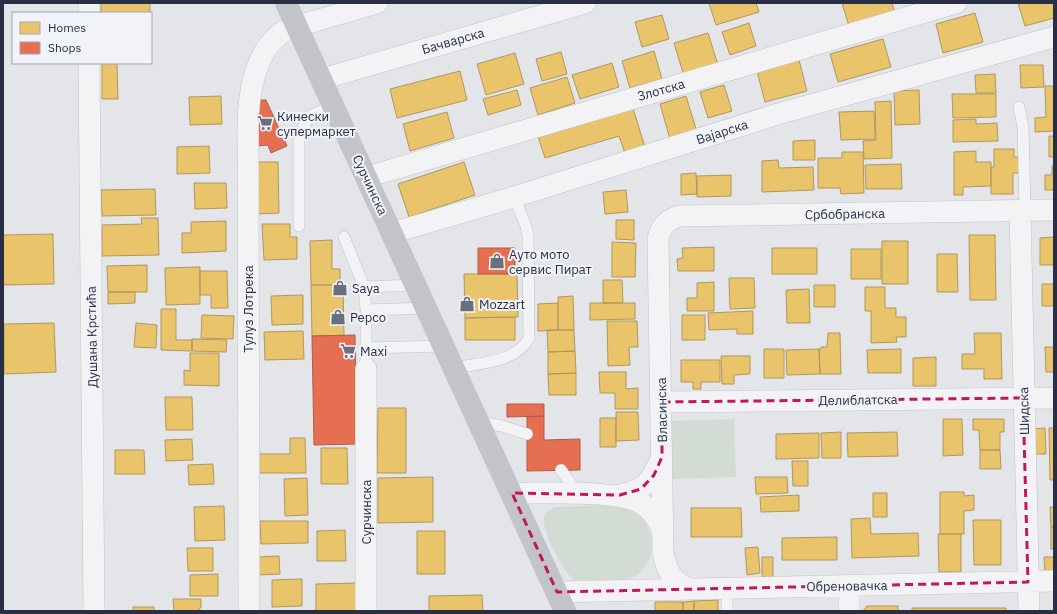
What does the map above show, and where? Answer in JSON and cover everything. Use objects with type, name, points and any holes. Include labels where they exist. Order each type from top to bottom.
[{"type":"main road","name":"Сурчинска","points":[[286,3],[561,601]]},
{"type":"street","name":"Тулуз Лотрека","points":[[249,611],[248,104],[255,76],[262,58],[272,42],[281,34],[297,26],[377,3]]},
{"type":"street","name":"Бачварска","points":[[322,79],[585,3]]},
{"type":"street","name":"Злотска","points":[[367,177],[956,3]]},
{"type":"street","name":"Вајарска","points":[[392,233],[514,197],[778,114],[1054,37]]},
{"type":"street","name":"Душана Крстића","points":[[89,64],[94,611]]},
{"type":"street","name":"Србобранска","points":[[665,223],[679,216],[1054,210]]},
{"type":"street","name":"Шидска","points":[[1023,211],[1023,398],[1028,611]]},
{"type":"street","name":"Власинска","points":[[665,223],[660,229],[658,238],[662,402],[663,553],[669,574],[679,584],[688,589]]},
{"type":"street","name":"Сурчинска","points":[[366,369],[366,611]]},
{"type":"street","name":"Делиблатска","points":[[662,402],[1054,398]]},
{"type":"street","points":[[512,494],[620,495],[641,489],[647,485],[662,457]]},
{"type":"street","points":[[620,495],[645,506],[658,519],[663,532]]},
{"type":"street","points":[[640,590],[653,575],[663,553]]},
{"type":"street","name":"Обреновачка","points":[[561,601],[640,590],[1054,582]]},
{"type":"street","points":[[849,586],[849,611]]},
{"type":"lane","points":[[299,226],[299,134],[310,116],[334,105]]},
{"type":"lane","points":[[1019,107],[1023,128],[1023,211]]},
{"type":"lane","points":[[454,368],[486,362],[516,353],[524,347],[529,338],[528,236],[526,226],[514,197]]},
{"type":"lane","name":"Сурчинска","points":[[344,236],[364,288],[366,310],[366,369]]},
{"type":"lane","points":[[364,288],[416,285]]},
{"type":"lane","points":[[366,310],[427,308]]},
{"type":"lane","points":[[366,348],[444,346]]},
{"type":"lane","points":[[479,422],[502,426],[527,434]]},
{"type":"lane","points":[[561,470],[578,494]]},
{"type":"lane","points":[[727,589],[727,611]]},
{"type":"highlighted area","points":[[1023,398],[1028,582],[557,592],[512,493],[620,495],[641,489],[654,475],[662,457],[662,402]]},
{"type":"shaded area","points":[[734,419],[736,477],[672,479],[670,421]]},
{"type":"shaded area","points":[[607,505],[623,507],[634,511],[642,518],[648,527],[652,538],[652,549],[644,568],[635,576],[622,580],[574,580],[564,568],[553,549],[545,528],[545,514],[555,507]]},
{"type":"building: Homes","points":[[101,3],[150,3],[150,12],[101,12]]},
{"type":"building: Homes","points":[[709,3],[756,3],[759,12],[716,25]]},
{"type":"building: Homes","points":[[842,3],[892,3],[895,13],[849,26]]},
{"type":"building: Homes","points":[[1018,3],[1054,3],[1054,18],[1025,26]]},
{"type":"building: Homes","points":[[975,13],[983,42],[943,53],[936,24]]},
{"type":"building: Homes","points":[[662,15],[669,39],[642,47],[635,22]]},
{"type":"building: Homes","points":[[749,23],[756,46],[730,55],[722,32]]},
{"type":"building: Homes","points":[[708,33],[718,65],[684,76],[674,43]]},
{"type":"building: Homes","points":[[883,39],[891,67],[838,82],[830,54]]},
{"type":"building: Homes","points":[[654,51],[662,79],[630,88],[622,61]]},
{"type":"building: Homes","points":[[561,52],[567,74],[542,81],[536,59]]},
{"type":"building: Homes","points":[[515,53],[524,84],[486,95],[477,64]]},
{"type":"building: Homes","points":[[799,60],[807,91],[765,102],[757,71]]},
{"type":"building: Homes","points":[[612,63],[619,87],[580,99],[572,75]]},
{"type":"building: Homes","points":[[102,64],[117,64],[118,99],[102,99]]},
{"type":"building: Homes","points":[[1020,65],[1043,65],[1044,87],[1021,88]]},
{"type":"building: Homes","points":[[460,71],[467,100],[397,118],[390,89]]},
{"type":"building: Homes","points":[[995,74],[996,93],[976,93],[975,75]]},
{"type":"building: Homes","points":[[567,77],[575,103],[538,115],[530,88]]},
{"type":"building: Homes","points":[[724,85],[732,111],[708,118],[700,92]]},
{"type":"building: Homes","points":[[1045,86],[1054,86],[1054,131],[1035,132],[1035,118],[1046,117]]},
{"type":"building: Homes","points":[[517,90],[521,105],[488,115],[483,99]]},
{"type":"building: Homes","points":[[919,90],[920,124],[895,125],[894,91]]},
{"type":"building: Homes","points":[[952,94],[996,94],[996,117],[953,118]]},
{"type":"building: Homes","points":[[221,96],[222,124],[190,125],[189,97]]},
{"type":"building: Homes","points":[[686,96],[697,132],[670,139],[660,104]]},
{"type":"building: Homes","points":[[891,101],[892,158],[864,159],[863,141],[876,140],[875,102]]},
{"type":"building: Homes","points":[[632,105],[645,147],[625,153],[619,136],[545,158],[537,133]]},
{"type":"building: Homes","points":[[874,111],[875,139],[841,140],[839,112]]},
{"type":"building: Homes","points":[[447,112],[454,138],[410,151],[403,124]]},
{"type":"building: Homes","points":[[976,119],[976,124],[997,123],[998,141],[953,142],[953,120]]},
{"type":"building: Homes","points":[[1049,136],[1054,136],[1054,157],[1049,157]]},
{"type":"building: Homes","points":[[815,140],[815,160],[793,160],[793,141]]},
{"type":"building: Homes","points":[[209,146],[210,173],[177,174],[177,147]]},
{"type":"building: Homes","points":[[994,149],[1014,149],[1014,157],[1020,157],[1020,173],[1013,173],[1013,194],[991,194],[991,167],[994,167]]},
{"type":"building: Homes","points":[[976,151],[976,162],[991,162],[991,186],[963,187],[963,195],[954,195],[954,152]]},
{"type":"building: Homes","points":[[842,152],[863,152],[864,193],[841,194],[840,188],[818,188],[818,158],[842,158]]},
{"type":"building: Homes","points":[[778,160],[779,168],[813,167],[814,190],[762,192],[762,161]]},
{"type":"building: Homes","points":[[254,162],[278,162],[279,213],[255,214]]},
{"type":"building: Homes","points":[[464,162],[475,195],[409,217],[398,184]]},
{"type":"building: Homes","points":[[901,164],[902,189],[866,189],[865,165]]},
{"type":"building: Homes","points":[[1052,166],[1054,166],[1054,190],[1045,190],[1045,175],[1052,175]]},
{"type":"building: Homes","points":[[696,173],[697,194],[681,195],[681,174]]},
{"type":"building: Homes","points":[[731,175],[731,196],[697,197],[697,176]]},
{"type":"building: Homes","points":[[194,183],[226,183],[227,208],[195,209]]},
{"type":"building: Homes","points":[[155,189],[156,215],[102,216],[101,190]]},
{"type":"building: Homes","points":[[626,190],[628,212],[605,214],[603,192]]},
{"type":"building: Homes","points":[[141,218],[158,218],[159,255],[102,256],[102,225],[142,224]]},
{"type":"building: Homes","points":[[616,220],[634,220],[634,240],[616,239]]},
{"type":"building: Homes","points":[[226,221],[226,251],[182,253],[182,233],[191,233],[191,222]]},
{"type":"building: Homes","points":[[262,224],[290,224],[290,237],[297,237],[297,259],[264,260]]},
{"type":"building: Homes","points":[[53,234],[54,284],[3,285],[3,235]]},
{"type":"building: Homes","points":[[969,235],[995,235],[996,300],[970,300]]},
{"type":"building: Homes","points":[[1054,237],[1054,265],[1040,265],[1040,238]]},
{"type":"building: Homes","points":[[332,240],[332,269],[340,269],[340,285],[311,285],[310,241]]},
{"type":"building: Homes","points":[[882,241],[908,241],[908,284],[882,284]]},
{"type":"building: Homes","points":[[612,242],[636,243],[635,277],[612,277]]},
{"type":"building: Homes","points":[[714,247],[714,271],[678,271],[677,259],[683,258],[682,248]]},
{"type":"building: Homes","points":[[772,248],[817,248],[817,274],[772,274]]},
{"type":"building: Homes","points":[[851,249],[881,249],[881,279],[851,279]]},
{"type":"building: Homes","points":[[937,254],[957,254],[958,292],[937,292]]},
{"type":"building: Homes","points":[[147,265],[147,292],[108,292],[107,266]]},
{"type":"building: Homes","points":[[200,267],[200,304],[166,305],[165,268]]},
{"type":"building: Homes","points":[[200,271],[227,271],[228,308],[211,308],[211,295],[200,295]]},
{"type":"building: Homes","points":[[464,274],[517,274],[518,317],[465,318]]},
{"type":"building: Homes","points":[[729,278],[754,278],[755,308],[730,309]]},
{"type":"building: Homes","points":[[603,280],[622,280],[623,303],[603,303]]},
{"type":"building: Homes","points":[[714,282],[714,311],[687,311],[687,298],[697,298],[697,283]]},
{"type":"building: Homes","points":[[1042,284],[1054,284],[1054,306],[1042,306]]},
{"type":"building: Homes","points":[[311,285],[343,285],[344,336],[312,336]]},
{"type":"building: Homes","points":[[814,285],[835,285],[835,307],[814,307]]},
{"type":"building: Homes","points":[[865,287],[885,287],[885,308],[896,308],[896,317],[906,317],[906,337],[896,337],[897,342],[871,343],[871,311],[865,311]]},
{"type":"building: Homes","points":[[809,289],[810,323],[787,323],[786,290]]},
{"type":"building: Homes","points":[[108,292],[135,292],[135,303],[108,304]]},
{"type":"building: Homes","points":[[303,295],[303,324],[272,325],[271,296]]},
{"type":"building: Homes","points":[[573,296],[574,330],[558,330],[558,297]]},
{"type":"building: Homes","points":[[558,303],[558,330],[538,331],[538,304]]},
{"type":"building: Homes","points":[[590,303],[635,303],[635,319],[590,320]]},
{"type":"building: Homes","points":[[161,309],[176,309],[176,340],[192,340],[192,351],[161,350]]},
{"type":"building: Homes","points":[[753,311],[753,334],[737,334],[737,329],[709,330],[708,313]]},
{"type":"building: Homes","points":[[202,315],[234,316],[233,339],[201,338]]},
{"type":"building: Homes","points":[[682,315],[705,315],[705,340],[682,340]]},
{"type":"building: Homes","points":[[515,317],[515,340],[465,340],[465,318]]},
{"type":"building: Homes","points":[[607,321],[637,321],[638,347],[629,347],[630,365],[608,366]]},
{"type":"building: Homes","points":[[54,323],[56,372],[4,374],[4,324]]},
{"type":"building: Homes","points":[[136,323],[157,325],[156,348],[134,347]]},
{"type":"building: Homes","points":[[547,330],[574,330],[575,351],[548,352]]},
{"type":"building: Homes","points":[[303,331],[304,359],[265,360],[264,332]]},
{"type":"building: Homes","points":[[828,333],[840,333],[841,374],[820,374],[819,349],[821,349],[821,347],[827,347]]},
{"type":"building: Homes","points":[[974,333],[1001,333],[1002,379],[984,379],[984,369],[962,369],[962,354],[975,354]]},
{"type":"building: Homes","points":[[192,339],[227,340],[226,352],[192,351]]},
{"type":"building: Homes","points":[[1045,347],[1054,347],[1054,372],[1046,372]]},
{"type":"building: Homes","points":[[764,349],[784,349],[784,378],[764,378]]},
{"type":"building: Homes","points":[[819,349],[820,374],[787,375],[786,350]]},
{"type":"building: Homes","points":[[901,349],[901,373],[868,373],[867,350]]},
{"type":"building: Homes","points":[[575,351],[576,373],[548,374],[548,352]]},
{"type":"building: Homes","points":[[190,353],[219,353],[219,386],[184,385],[184,370],[190,371]]},
{"type":"building: Homes","points":[[721,356],[750,356],[750,374],[734,375],[734,384],[722,384]]},
{"type":"building: Homes","points":[[936,357],[936,386],[913,386],[913,358]]},
{"type":"building: Homes","points":[[681,360],[720,360],[720,382],[701,382],[701,389],[693,389],[693,382],[681,382]]},
{"type":"building: Homes","points":[[599,372],[626,372],[626,389],[638,388],[638,409],[615,409],[615,393],[600,393]]},
{"type":"building: Homes","points":[[576,373],[576,395],[549,395],[548,374]]},
{"type":"building: Homes","points":[[165,397],[192,397],[193,430],[166,430]]},
{"type":"building: Homes","points":[[378,408],[406,408],[406,473],[377,473]]},
{"type":"building: Homes","points":[[616,412],[638,412],[639,440],[616,441]]},
{"type":"building: Homes","points":[[600,418],[616,418],[616,447],[600,447]]},
{"type":"building: Homes","points":[[943,419],[962,419],[963,455],[943,456]]},
{"type":"building: Homes","points":[[973,419],[1004,419],[1004,432],[1000,432],[1000,450],[980,450],[979,430],[973,430]]},
{"type":"building: Homes","points":[[1045,428],[1046,454],[1032,454],[1032,429]]},
{"type":"building: Homes","points":[[1049,428],[1054,428],[1054,480],[1050,480]]},
{"type":"building: Homes","points":[[841,432],[841,458],[822,458],[821,433]]},
{"type":"building: Homes","points":[[897,432],[898,456],[848,457],[847,433]]},
{"type":"building: Homes","points":[[819,433],[819,458],[776,459],[776,434]]},
{"type":"building: Homes","points":[[290,438],[305,438],[306,473],[258,473],[258,454],[290,454]]},
{"type":"building: Homes","points":[[192,439],[193,460],[166,461],[165,440]]},
{"type":"building: Homes","points":[[321,448],[347,448],[348,484],[321,484]]},
{"type":"building: Homes","points":[[115,450],[144,450],[145,474],[115,474]]},
{"type":"building: Homes","points":[[980,450],[1000,450],[1001,469],[980,469]]},
{"type":"building: Homes","points":[[792,461],[808,461],[808,486],[793,486]]},
{"type":"building: Homes","points":[[213,464],[214,484],[189,485],[188,465]]},
{"type":"building: Homes","points":[[433,477],[433,522],[378,523],[378,478]]},
{"type":"building: Homes","points":[[755,477],[787,477],[788,493],[756,494]]},
{"type":"building: Homes","points":[[307,478],[308,515],[285,516],[284,479]]},
{"type":"building: Homes","points":[[940,492],[964,492],[964,496],[974,495],[974,510],[964,511],[964,534],[940,534]]},
{"type":"building: Homes","points":[[873,493],[887,493],[887,517],[873,517]]},
{"type":"building: Homes","points":[[799,495],[799,511],[761,512],[760,497]]},
{"type":"building: Homes","points":[[224,506],[225,540],[195,541],[194,507]]},
{"type":"building: Homes","points":[[1050,507],[1054,507],[1054,527],[1051,527]]},
{"type":"building: Homes","points":[[691,508],[741,508],[742,537],[691,537]]},
{"type":"building: Homes","points":[[870,518],[871,534],[918,533],[919,556],[852,558],[851,519]]},
{"type":"building: Homes","points":[[973,520],[1001,520],[1001,565],[974,565]]},
{"type":"building: Homes","points":[[260,521],[308,521],[308,543],[261,544]]},
{"type":"building: Homes","points":[[1051,527],[1054,527],[1054,549],[1051,549]]},
{"type":"building: Homes","points":[[345,530],[346,561],[317,561],[317,531]]},
{"type":"building: Homes","points":[[417,531],[445,531],[445,574],[417,574]]},
{"type":"building: Homes","points":[[938,534],[961,534],[961,572],[939,572]]},
{"type":"building: Homes","points":[[837,537],[837,560],[782,560],[782,538]]},
{"type":"building: Homes","points":[[758,547],[760,573],[747,575],[745,548]]},
{"type":"building: Homes","points":[[187,548],[213,548],[213,571],[188,571]]},
{"type":"building: Homes","points":[[279,556],[280,574],[258,575],[257,557]]},
{"type":"building: Homes","points":[[762,557],[773,557],[773,577],[762,577]]},
{"type":"building: Homes","points":[[1044,557],[1054,557],[1054,573],[1045,573]]},
{"type":"building: Homes","points":[[218,574],[218,596],[190,596],[190,575]]},
{"type":"building: Homes","points":[[302,579],[302,606],[272,607],[272,580]]},
{"type":"building: Homes","points":[[356,583],[356,611],[316,611],[316,584]]},
{"type":"building: Homes","points":[[482,595],[483,611],[429,611],[429,596]]},
{"type":"building: Homes","points":[[173,599],[201,599],[201,608],[199,608],[199,611],[174,611]]},
{"type":"building: Homes","points":[[718,600],[718,611],[694,611],[694,601]]},
{"type":"building: Homes","points":[[694,601],[694,611],[683,611],[683,602]]},
{"type":"building: Homes","points":[[655,602],[683,602],[683,611],[655,611]]},
{"type":"building: Homes","points":[[867,606],[898,606],[898,611],[863,611]]},
{"type":"building: Homes","points":[[133,607],[154,607],[154,611],[133,611]]},
{"type":"building: Homes","points":[[912,608],[1006,608],[1006,611],[912,611]]},
{"type":"building: Shops","name":"Кинески супермаркет","points":[[254,100],[266,100],[287,146],[271,153],[268,145],[255,146]]},
{"type":"building: Shops","name":"Ауто мото сервис Пират","points":[[478,248],[515,248],[515,274],[478,274]]},
{"type":"building: Shops","points":[[355,335],[357,444],[314,445],[312,336]]},
{"type":"building: Shops","points":[[507,404],[544,404],[544,416],[507,417]]},
{"type":"building: Shops","points":[[544,416],[544,440],[580,439],[580,470],[527,471],[527,417]]},
{"type":"place","name":"Кинески супермаркет","points":[[265,123]]},
{"type":"place","name":"Ауто мото сервис Пират","points":[[497,261]]},
{"type":"place","name":"Saya","points":[[340,288]]},
{"type":"place","name":"Mozzart","points":[[467,304]]},
{"type":"place","name":"Pepco","points":[[338,317]]},
{"type":"place","name":"Maxi","points":[[348,351]]}]
